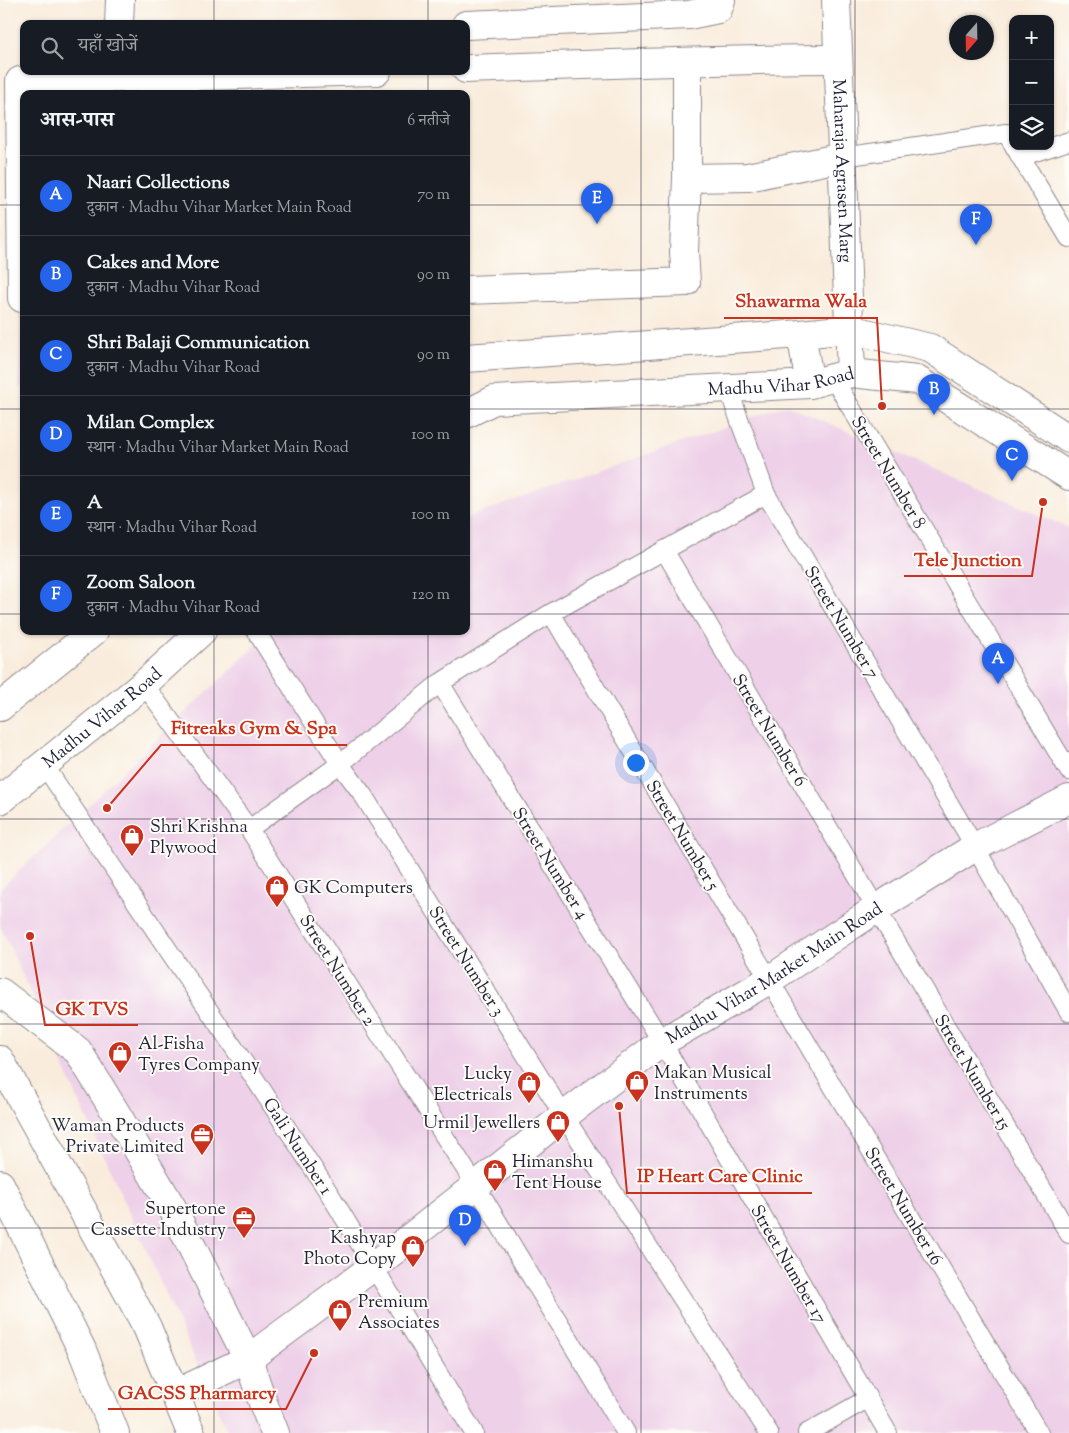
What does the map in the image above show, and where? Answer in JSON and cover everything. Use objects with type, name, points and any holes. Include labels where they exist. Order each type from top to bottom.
[{"type":"street","points":[[120,0],[120,20]]},
{"type":"street","points":[[470,25],[689,15],[718,9],[721,0]]},
{"type":"street","name":"Maharaja Agrasen Marg","points":[[831,378],[849,328],[836,0]]},
{"type":"street","points":[[470,69],[687,63],[748,59],[838,59]]},
{"type":"street","points":[[470,290],[686,282],[684,252],[687,178],[687,63]]},
{"type":"street","points":[[20,90],[20,81],[235,75]]},
{"type":"street","points":[[687,178],[748,177],[843,157]]},
{"type":"street","points":[[470,358],[801,334],[849,328],[930,348],[1069,438]]},
{"type":"street","points":[[801,334],[831,378]]},
{"type":"street","name":"Madhu Vihar Road","points":[[470,412],[494,400],[728,388],[831,378],[917,380],[1069,476]]},
{"type":"street","points":[[0,707],[89,635]]},
{"type":"street","name":"Madhu Vihar Road","points":[[0,800],[144,684],[198,635]]},
{"type":"street","name":"Madhu Vihar Market Main Road","points":[[175,1394],[248,1359],[374,1267],[564,1116],[662,1042],[769,980],[876,909],[975,847],[1069,799]]},
{"type":"street","points":[[0,992],[78,1051],[174,1210],[248,1359],[274,1433]]},
{"type":"street","points":[[0,1060],[147,1327],[191,1433]]},
{"type":"street","points":[[0,1184],[82,1350],[115,1433]]},
{"type":"lane","points":[[843,157],[1006,133],[1009,138]]},
{"type":"lane","points":[[1054,143],[1069,141]]},
{"type":"lane","points":[[1017,150],[1069,238]]},
{"type":"lane","name":"Street Number 8","points":[[831,378],[1069,771]]},
{"type":"lane","name":"Street Number 7","points":[[728,388],[766,494],[975,847],[1069,1012]]},
{"type":"lane","points":[[249,829],[340,764],[440,683],[551,613],[766,494]]},
{"type":"lane","name":"Street Number 6","points":[[664,550],[876,909]]},
{"type":"lane","name":"Street Number 5","points":[[551,613],[769,980]]},
{"type":"lane","name":"Street Number 3","points":[[259,635],[340,764],[363,795],[564,1116],[769,1433]]},
{"type":"lane","name":"Street Number 4","points":[[440,683],[662,1042]]},
{"type":"lane","name":"Street Number 2","points":[[144,684],[249,829],[476,1186],[626,1433]]},
{"type":"lane","name":"Gali Number 1","points":[[44,766],[255,1079],[331,1196],[474,1433]]},
{"type":"lane","name":"Street Number 15","points":[[876,909],[1069,1234]]},
{"type":"lane","name":"Street Number 16","points":[[769,980],[1039,1433]]},
{"type":"lane","name":"Street Number 17","points":[[662,1042],[888,1433]]},
{"type":"lane","points":[[807,1433],[867,1399]]},
{"type":"shaded area","points":[[20,350],[20,387],[19,387]]},
{"type":"shaded area","points":[[787,405],[1069,528],[1069,1433],[228,1433],[0,925],[0,889],[267,635],[470,635],[470,517]]},
{"type":"place","name":"A","points":[[597,224]]},
{"type":"place","name":"Zoom Saloon","points":[[976,245]]},
{"type":"place","name":"Shawarma Wala","points":[[882,406]]},
{"type":"place","name":"Cakes and More","points":[[934,415]]},
{"type":"place","name":"Shri Balaji Communication","points":[[1012,481]]},
{"type":"place","name":"Tele Junction","points":[[1043,502]]},
{"type":"place","name":"Naari Collections","points":[[998,684]]},
{"type":"place","name":"Fitreaks Gym & Spa","points":[[107,808]]},
{"type":"place","name":"Shri Krishna Plywood","points":[[132,857]]},
{"type":"place","name":"GK Computers","points":[[277,908]]},
{"type":"place","name":"GK TVS","points":[[30,936]]},
{"type":"place","name":"Al-Fisha Tyres Company","points":[[120,1074]]},
{"type":"place","name":"Makan Musical Instruments","points":[[637,1103]]},
{"type":"place","name":"Lucky Electricals","points":[[529,1104]]},
{"type":"place","name":"IP Heart Care Clinic","points":[[619,1106]]},
{"type":"place","name":"Urmil Jewellers","points":[[558,1143]]},
{"type":"place","name":"Waman Products Private Limited","points":[[202,1156]]},
{"type":"place","name":"Himanshu Tent House","points":[[495,1192]]},
{"type":"place","name":"Supertone Cassette Industry","points":[[244,1239]]},
{"type":"place","name":"Milan Complex","points":[[465,1246]]},
{"type":"place","name":"Kashyap Photo Copy","points":[[413,1268]]},
{"type":"place","name":"Premium Associates","points":[[340,1332]]},
{"type":"place","name":"GACSS Pharmarcy","points":[[314,1353]]}]
